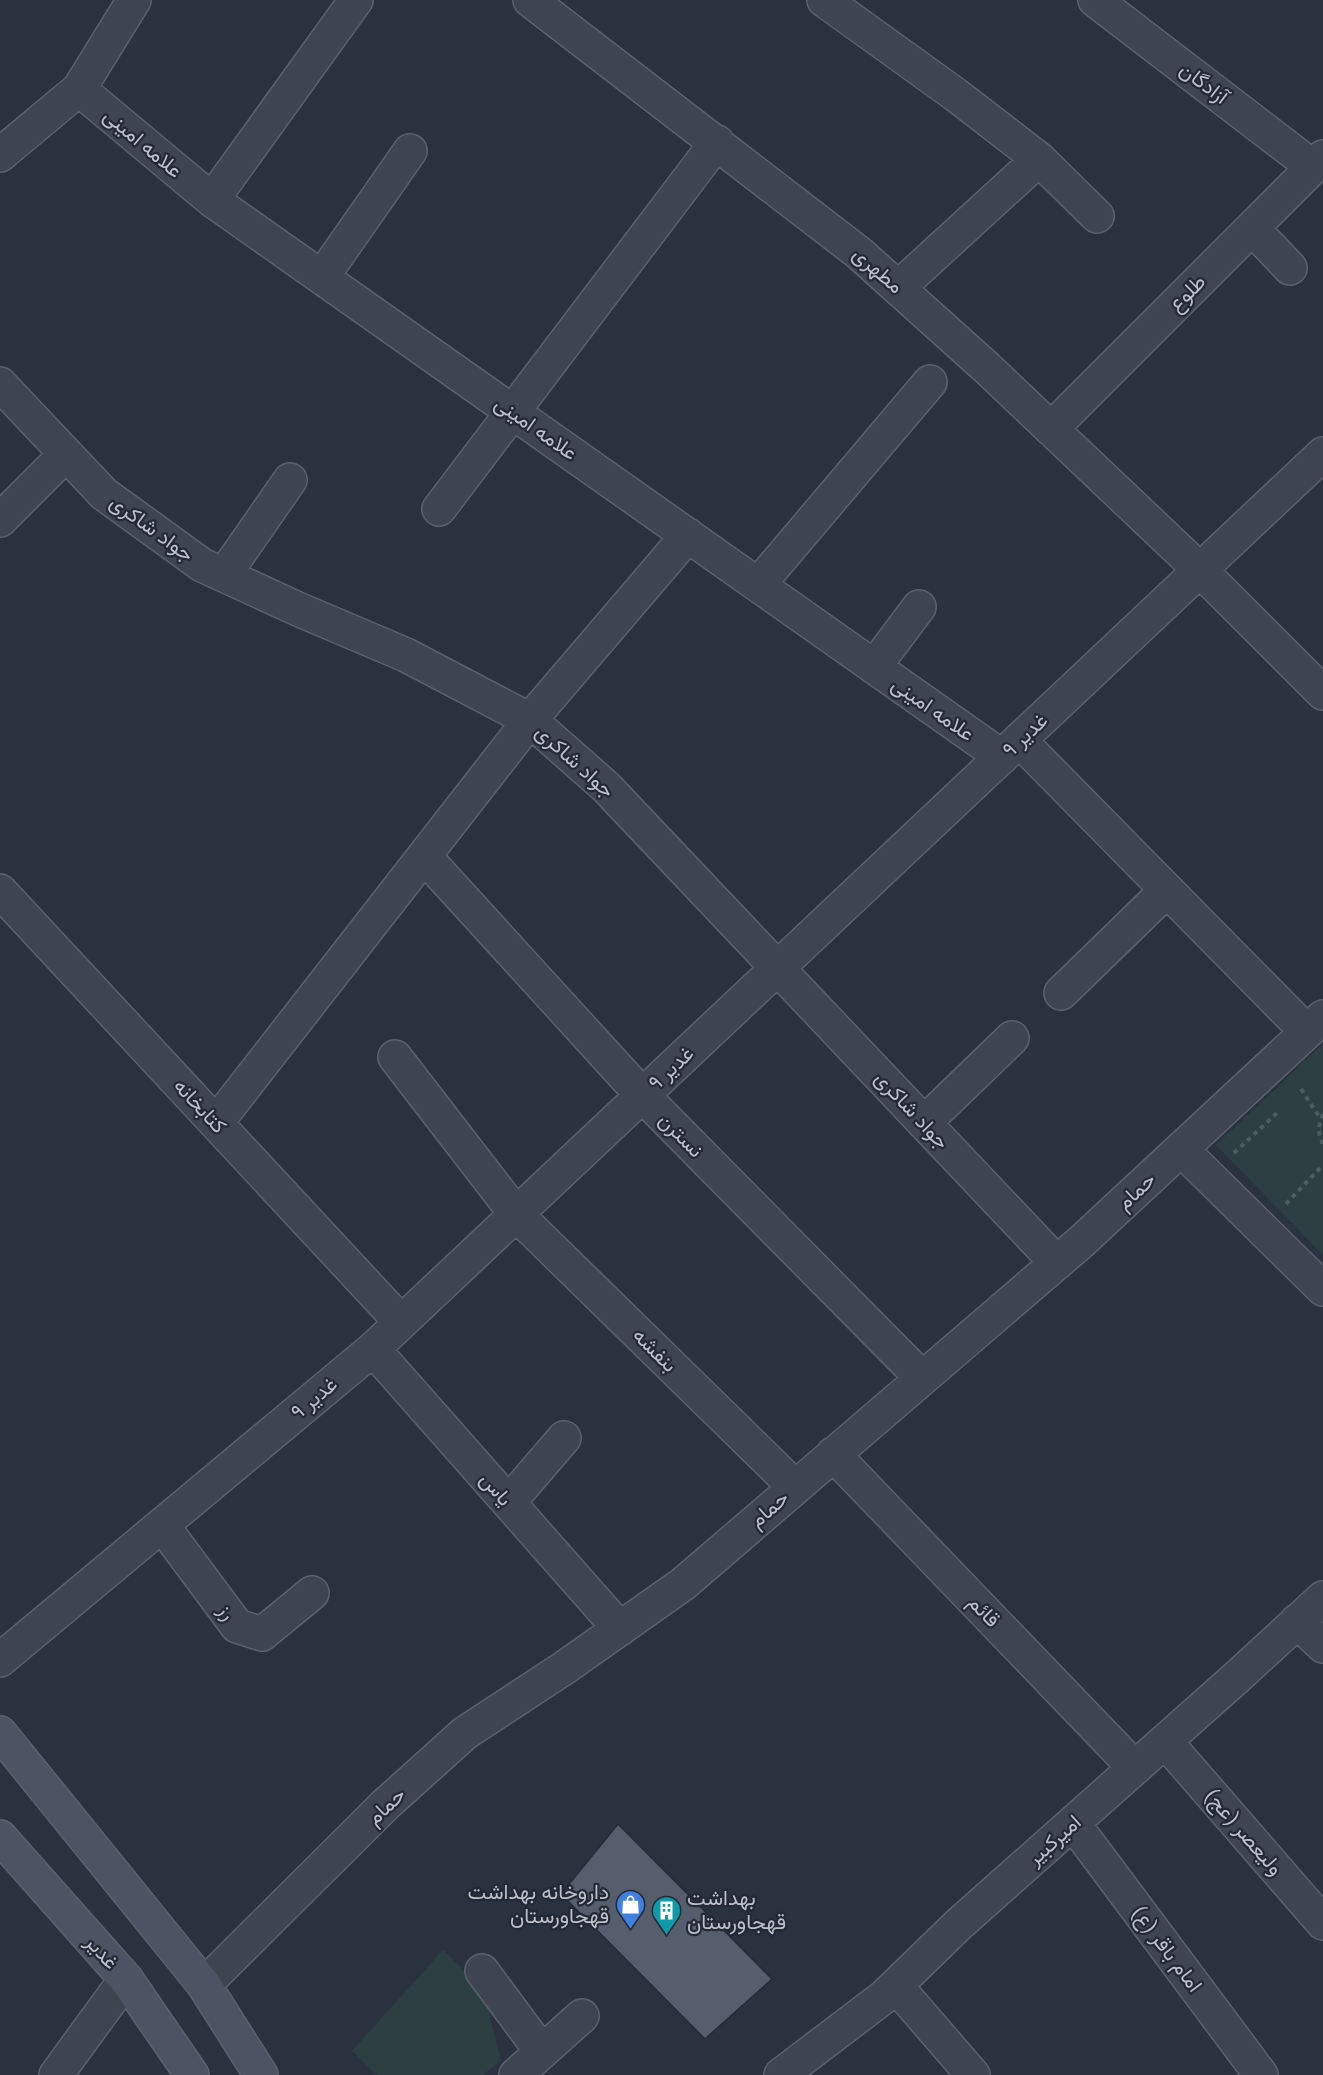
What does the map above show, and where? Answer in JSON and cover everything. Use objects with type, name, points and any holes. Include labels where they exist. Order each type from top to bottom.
[{"type":"main road","points":[[0,1733],[204,1984],[261,2075]]},
{"type":"main road","name":"غدیر","points":[[0,1837],[126,1979],[192,2075]]},
{"type":"street","points":[[212,200],[356,0]]},
{"type":"street","name":"مطهری","points":[[530,0],[565,10],[717,142],[859,253],[1051,429],[1200,570],[1323,693]]},
{"type":"street","points":[[824,0],[956,95],[1039,159],[1097,216]]},
{"type":"street","name":"آزادگان","points":[[1095,0],[1318,162]]},
{"type":"street","points":[[4,146],[79,89],[127,2]]},
{"type":"street","name":"علامه امینی","points":[[79,89],[212,200],[874,667],[1011,749],[1315,1025]]},
{"type":"street","points":[[439,509],[514,413],[717,142]]},
{"type":"street","points":[[322,277],[410,151]]},
{"type":"street","points":[[898,288],[1039,159]]},
{"type":"street","name":"طلوع","points":[[1051,429],[1318,162]]},
{"type":"street","points":[[1252,228],[1290,268]]},
{"type":"street","points":[[758,585],[930,382]]},
{"type":"street","name":"جواد شاکری","points":[[0,384],[104,494],[202,565],[406,655],[530,720],[606,787],[1057,1263]]},
{"type":"street","points":[[0,520],[66,454]]},
{"type":"street","name":"غدیر ۹","points":[[0,1660],[373,1349],[1323,454]]},
{"type":"street","points":[[224,575],[290,480]]},
{"type":"street","points":[[216,1123],[530,720],[688,535]]},
{"type":"street","points":[[874,667],[920,607]]},
{"type":"street","name":"نسترن","points":[[424,856],[642,1095],[922,1378]]},
{"type":"street","points":[[1061,993],[1167,890]]},
{"type":"street","name":"کتابخانه","points":[[0,891],[401,1322]]},
{"type":"street","name":"حمام","points":[[204,1984],[385,1805],[465,1733],[683,1584],[1057,1263],[1315,1025]]},
{"type":"street","points":[[924,1123],[1012,1038]]},
{"type":"street","name":"بنفشه","points":[[395,1057],[516,1214],[795,1487]]},
{"type":"street","points":[[1181,1149],[1323,1289]]},
{"type":"street","name":"یاس","points":[[373,1349],[620,1629]]},
{"type":"street","points":[[509,1502],[564,1438]]},
{"type":"street","name":"قائم","points":[[833,1454],[1135,1768]]},
{"type":"street","name":"رز","points":[[162,1525],[237,1626],[262,1635],[312,1593]]},
{"type":"street","name":"امیرکبیر","points":[[781,2075],[885,1996],[958,1925],[1323,1598]]},
{"type":"street","points":[[1298,1621],[1323,1646]]},
{"type":"street","name":"ولیعصر (عج)","points":[[1165,1741],[1323,1923]]},
{"type":"street","name":"امام باقر (ع)","points":[[1073,1823],[1261,2075]]},
{"type":"street","points":[[482,1971],[542,2052]]},
{"type":"street","points":[[56,2075],[126,1979]]},
{"type":"street","points":[[896,1986],[973,2075]]},
{"type":"street","points":[[516,2075],[582,2016]]},
{"type":"path","points":[[1293,1098],[1309,1083]]},
{"type":"path","points":[[1301,1089],[1322,1116],[1318,1129],[1323,1145]]},
{"type":"path","points":[[1233,1154],[1284,1106]]},
{"type":"path","points":[[1279,1212],[1323,1165]]},
{"type":"shaded area","points":[[1323,1044],[1323,1255],[1216,1145]]},
{"type":"shaded area","points":[[443,1950],[483,1990],[501,2060],[483,2075],[377,2075],[352,2051]]},
{"type":"building","name":"بهداشت قهجاورستان","points":[[618,1824],[772,1979],[705,2039],[561,1894]]},
{"type":"place","name":"داروخانه بهداشت قهجاورستان","points":[[630,1930]]},
{"type":"place","name":"بهداشت قهجاورستان","points":[[666,1936]]}]
